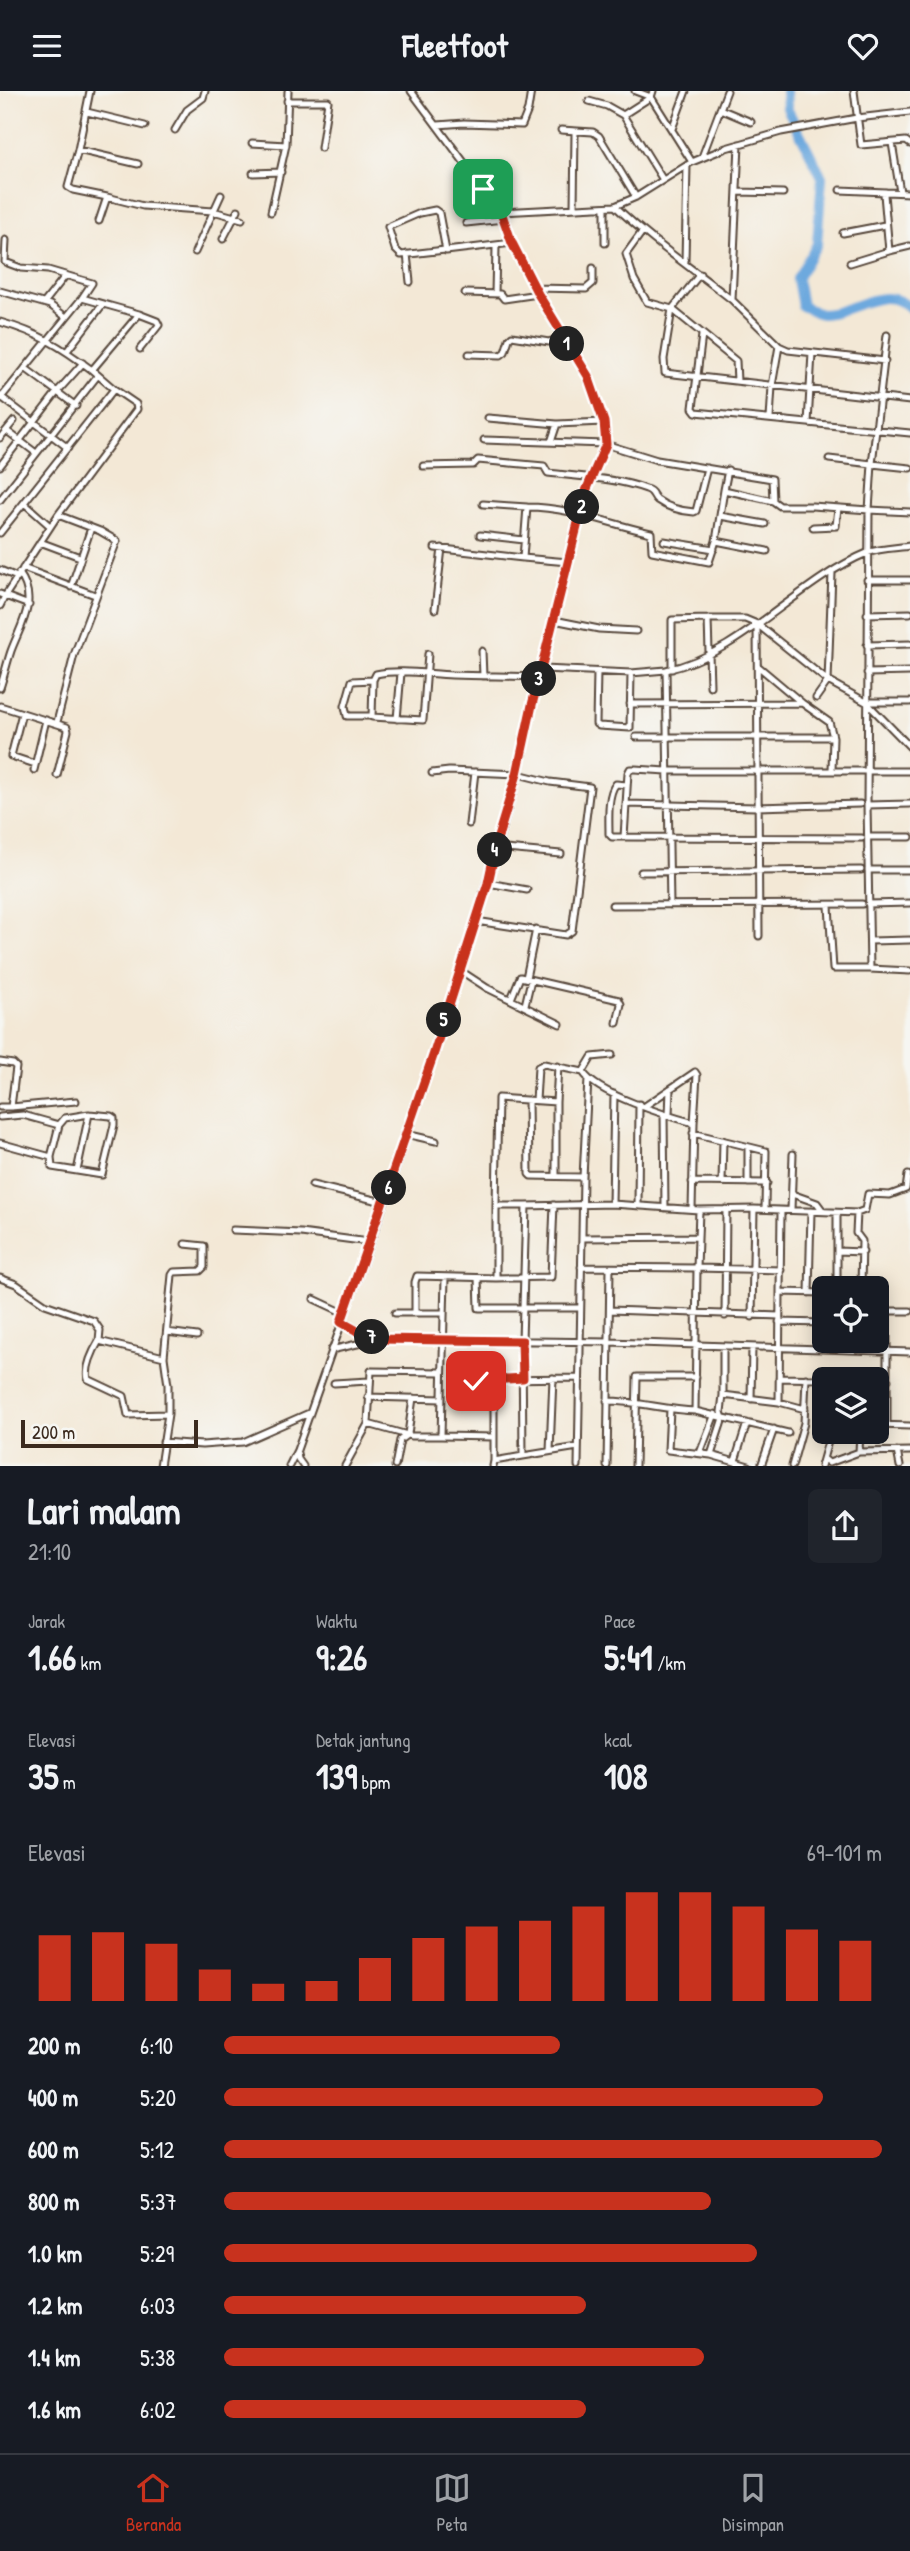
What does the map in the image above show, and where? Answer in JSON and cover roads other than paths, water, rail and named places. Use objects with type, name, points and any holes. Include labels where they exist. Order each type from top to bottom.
[{"type":"street","points":[[90,91],[68,187],[144,207],[213,211],[242,219]]},
{"type":"street","points":[[175,130],[187,110],[204,98],[205,91]]},
{"type":"street","points":[[271,212],[286,145],[288,91]]},
{"type":"street","points":[[321,148],[328,101],[326,91]]},
{"type":"street","points":[[289,1466],[297,1450],[461,971],[517,774],[580,513],[606,444],[604,422],[588,376],[562,337],[537,291],[512,243],[501,212],[411,91]]},
{"type":"street","points":[[438,125],[522,125],[531,91]]},
{"type":"street","points":[[635,91],[652,94],[690,164],[685,262]]},
{"type":"street","points":[[672,128],[686,91]]},
{"type":"street","points":[[702,157],[727,91]]},
{"type":"street","points":[[854,91],[862,146],[906,141],[910,146]]},
{"type":"street","points":[[623,115],[652,94]]},
{"type":"street","points":[[589,100],[623,115],[663,180]]},
{"type":"street","points":[[288,101],[328,101]]},
{"type":"street","points":[[720,109],[751,122]]},
{"type":"street","points":[[501,212],[615,206],[636,197],[702,157],[739,144],[781,132],[910,112]]},
{"type":"street","points":[[87,113],[145,126]]},
{"type":"street","points":[[561,130],[593,132],[599,136],[636,197]]},
{"type":"street","points":[[574,208],[575,132]]},
{"type":"street","points":[[252,143],[286,145]]},
{"type":"street","points":[[892,143],[900,192]]},
{"type":"street","points":[[732,300],[739,144]]},
{"type":"street","points":[[78,150],[138,164]]},
{"type":"street","points":[[253,173],[281,172]]},
{"type":"street","points":[[840,190],[910,193]]},
{"type":"street","points":[[738,192],[783,193]]},
{"type":"street","points":[[886,192],[885,225],[889,251]]},
{"type":"street","points":[[195,252],[221,195]]},
{"type":"street","points":[[99,221],[107,197]]},
{"type":"street","points":[[615,206],[642,232],[732,300],[779,346],[788,350],[885,361]]},
{"type":"street","points":[[605,243],[606,208]]},
{"type":"street","points":[[223,239],[238,210]]},
{"type":"street","points":[[444,250],[439,213],[435,210],[388,226],[397,253],[448,252],[512,243]]},
{"type":"street","points":[[466,223],[503,219]]},
{"type":"street","points":[[843,233],[885,225]]},
{"type":"street","points":[[642,232],[625,254],[634,279],[647,302],[672,309],[736,361],[737,381]]},
{"type":"street","points":[[6,240],[4,259],[8,264],[92,283],[1,397],[68,448]]},
{"type":"street","points":[[850,263],[910,246]]},
{"type":"street","points":[[495,247],[495,294]]},
{"type":"street","points":[[407,254],[410,282]]},
{"type":"street","points":[[466,293],[500,294],[504,299],[512,300],[537,291],[591,287],[593,268]]},
{"type":"street","points":[[700,274],[672,309],[664,359],[665,373],[910,401]]},
{"type":"street","points":[[44,303],[66,275]]},
{"type":"street","points":[[0,292],[44,303],[66,317]]},
{"type":"street","points":[[82,298],[157,321],[159,325],[140,349]]},
{"type":"street","points":[[67,351],[103,304]]},
{"type":"street","points":[[92,370],[139,314]]},
{"type":"street","points":[[0,322],[34,332],[67,351],[136,404],[137,409],[50,526],[3,595],[0,606]]},
{"type":"street","points":[[702,335],[693,408],[696,412],[910,433]]},
{"type":"street","points":[[870,969],[870,941],[865,904],[863,805],[866,770],[867,580],[872,464],[887,335]]},
{"type":"street","points":[[469,353],[501,355],[512,336],[549,342],[562,337]]},
{"type":"street","points":[[770,419],[779,346]]},
{"type":"street","points":[[808,423],[812,353]]},
{"type":"street","points":[[0,466],[83,363]]},
{"type":"street","points":[[25,368],[75,406]]},
{"type":"street","points":[[0,500],[98,375]]},
{"type":"street","points":[[0,533],[114,389]]},
{"type":"street","points":[[488,418],[557,424],[604,422]]},
{"type":"street","points":[[0,438],[14,421]]},
{"type":"street","points":[[551,442],[557,424]]},
{"type":"street","points":[[6,431],[36,453]]},
{"type":"street","points":[[484,440],[606,444],[657,460],[772,479],[773,501]]},
{"type":"street","points":[[829,459],[910,468]]},
{"type":"street","points":[[424,466],[473,465],[478,460],[544,466],[547,472],[621,482],[650,490],[658,501],[674,509],[694,512],[707,468]]},
{"type":"street","points":[[483,505],[580,513],[651,533],[653,552],[708,562],[716,541],[728,470]]},
{"type":"street","points":[[724,490],[773,501],[780,506],[910,512]]},
{"type":"street","points":[[24,503],[50,526]]},
{"type":"street","points":[[523,558],[527,507]]},
{"type":"street","points":[[813,527],[836,526],[838,508]]},
{"type":"street","points":[[57,722],[74,655],[117,541],[100,531],[58,515]]},
{"type":"street","points":[[720,516],[765,524]]},
{"type":"street","points":[[71,587],[91,529]]},
{"type":"street","points":[[480,535],[524,540]]},
{"type":"street","points":[[664,541],[714,549]]},
{"type":"street","points":[[716,541],[767,551]]},
{"type":"street","points":[[40,542],[80,557]]},
{"type":"street","points":[[542,669],[631,673],[669,670],[708,657],[832,573],[868,553],[910,546]]},
{"type":"street","points":[[435,548],[568,562]]},
{"type":"street","points":[[435,609],[442,548]]},
{"type":"street","points":[[0,570],[20,572],[95,595]]},
{"type":"street","points":[[0,688],[10,653],[29,605],[27,586],[20,572]]},
{"type":"street","points":[[816,698],[828,681],[832,573]]},
{"type":"street","points":[[867,580],[910,580]]},
{"type":"street","points":[[3,595],[29,605]]},
{"type":"street","points":[[867,614],[910,613]]},
{"type":"street","points":[[708,619],[710,685]]},
{"type":"street","points":[[670,905],[667,737],[672,620],[745,619],[757,624],[828,681],[866,702],[910,747]]},
{"type":"street","points":[[554,620],[599,629],[636,631]]},
{"type":"street","points":[[757,624],[759,936]]},
{"type":"street","points":[[867,645],[910,644]]},
{"type":"street","points":[[482,651],[483,676]]},
{"type":"street","points":[[373,680],[352,681],[345,706],[347,716],[423,720],[428,654]]},
{"type":"street","points":[[759,667],[802,703],[830,722],[833,737],[832,770]]},
{"type":"street","points":[[597,672],[597,725],[630,728],[631,673]]},
{"type":"street","points":[[867,673],[910,672]]},
{"type":"street","points":[[397,719],[401,673]]},
{"type":"street","points":[[371,716],[373,680],[376,674],[539,677]]},
{"type":"street","points":[[866,702],[910,702]]},
{"type":"street","points":[[630,705],[802,703]]},
{"type":"street","points":[[0,706],[67,727],[57,775]]},
{"type":"street","points":[[22,713],[11,756],[34,767],[46,720]]},
{"type":"street","points":[[636,737],[833,737]]},
{"type":"street","points":[[624,837],[630,769],[910,771]]},
{"type":"street","points":[[469,824],[475,772]]},
{"type":"street","points":[[432,773],[517,774],[550,782],[587,785],[591,791],[572,931],[566,935],[476,921]]},
{"type":"street","points":[[627,785],[616,784],[612,788],[609,818],[609,834],[612,837],[910,837]]},
{"type":"street","points":[[626,804],[757,807],[910,804]]},
{"type":"street","points":[[495,848],[561,854]]},
{"type":"street","points":[[641,872],[910,870]]},
{"type":"street","points":[[488,883],[527,890]]},
{"type":"street","points":[[612,905],[829,906],[910,903]]},
{"type":"street","points":[[829,906],[833,969],[910,971]]},
{"type":"street","points":[[525,1005],[536,929]]},
{"type":"street","points":[[870,941],[910,940]]},
{"type":"street","points":[[461,971],[560,1024]]},
{"type":"street","points":[[511,999],[519,978],[528,979],[619,1000],[621,1004],[617,1023]]},
{"type":"street","points":[[583,1072],[592,1056],[612,1055]]},
{"type":"street","points":[[0,1062],[13,1063],[16,1067],[11,1107]]},
{"type":"street","points":[[536,1101],[538,1067],[544,1064],[583,1072],[588,1079],[614,1094],[694,1123]]},
{"type":"street","points":[[556,1176],[558,1066]]},
{"type":"street","points":[[642,1105],[696,1073],[692,1182],[698,1237],[695,1411]]},
{"type":"street","points":[[578,1466],[580,1268],[588,1079]]},
{"type":"street","points":[[665,1207],[666,1115],[670,1089]]},
{"type":"street","points":[[612,1204],[614,1094]]},
{"type":"street","points":[[495,1278],[497,1098],[556,1103]]},
{"type":"street","points":[[528,1100],[528,1172],[531,1176],[583,1177]]},
{"type":"street","points":[[0,1107],[76,1101]]},
{"type":"street","points":[[638,1205],[642,1105]]},
{"type":"street","points":[[77,1171],[89,1114]]},
{"type":"street","points":[[89,1114],[111,1116],[115,1120],[103,1175],[52,1167],[51,1157],[59,1125],[68,1117],[89,1114]]},
{"type":"street","points":[[0,1117],[23,1115],[59,1125]]},
{"type":"street","points":[[693,1133],[766,1151],[765,1209]]},
{"type":"street","points":[[406,1135],[436,1141]]},
{"type":"street","points":[[722,1182],[723,1140]]},
{"type":"street","points":[[0,1143],[51,1157]]},
{"type":"street","points":[[748,1147],[748,1182]]},
{"type":"street","points":[[791,1210],[793,1154]]},
{"type":"street","points":[[496,1206],[612,1204],[857,1213],[865,1210],[868,1194],[890,1195],[906,1189],[909,1183],[908,1175]]},
{"type":"street","points":[[692,1182],[767,1183]]},
{"type":"street","points":[[312,1185],[383,1202]]},
{"type":"street","points":[[792,1194],[817,1203],[823,1211]]},
{"type":"street","points":[[415,1313],[417,1276],[551,1277],[554,1205]]},
{"type":"street","points":[[523,1456],[522,1341],[526,1206]]},
{"type":"street","points":[[725,1315],[726,1209]]},
{"type":"street","points":[[752,1317],[754,1209]]},
{"type":"street","points":[[779,1402],[781,1211]]},
{"type":"street","points":[[780,1292],[809,1293],[811,1211]]},
{"type":"street","points":[[836,1276],[837,1213]]},
{"type":"street","points":[[857,1213],[856,1228],[862,1241],[863,1252],[862,1276]]},
{"type":"street","points":[[233,1230],[301,1233],[369,1242]]},
{"type":"street","points":[[582,1238],[698,1237]]},
{"type":"street","points":[[160,1466],[168,1414],[164,1357],[172,1273],[200,1271],[204,1266],[204,1246],[185,1244]]},
{"type":"street","points":[[837,1251],[863,1252]]},
{"type":"street","points":[[580,1268],[781,1270]]},
{"type":"street","points":[[607,1466],[610,1268]]},
{"type":"street","points":[[478,1277],[479,1308],[580,1308]]},
{"type":"street","points":[[0,1278],[16,1284],[45,1304],[94,1321],[100,1330],[99,1341],[86,1375],[88,1379],[124,1396],[128,1415],[168,1414]]},
{"type":"street","points":[[441,1436],[445,1278]]},
{"type":"street","points":[[314,1299],[344,1313]]},
{"type":"street","points":[[610,1310],[812,1322]]},
{"type":"street","points":[[889,1311],[910,1311]]},
{"type":"street","points":[[395,1313],[443,1313]]},
{"type":"street","points":[[341,1322],[379,1339]]},
{"type":"street","points":[[167,1332],[197,1336]]},
{"type":"street","points":[[331,1350],[379,1339],[812,1349]]},
{"type":"street","points":[[99,1341],[164,1357]]},
{"type":"street","points":[[711,1455],[722,1415],[723,1346]]},
{"type":"street","points":[[751,1399],[752,1347]]},
{"type":"street","points":[[889,1352],[910,1352]]},
{"type":"street","points":[[345,1466],[353,1447],[368,1424],[369,1373],[373,1370],[441,1372]]},
{"type":"street","points":[[635,1466],[636,1380],[639,1376],[696,1377]]},
{"type":"street","points":[[551,1451],[553,1378]]},
{"type":"street","points":[[494,1404],[479,1405],[475,1401],[477,1380],[578,1378]]},
{"type":"street","points":[[779,1378],[812,1378]]},
{"type":"street","points":[[792,1466],[805,1409],[806,1378]]},
{"type":"street","points":[[494,1379],[493,1464],[578,1447]]},
{"type":"street","points":[[334,1383],[369,1381]]},
{"type":"street","points":[[723,1395],[779,1402],[805,1409]]},
{"type":"street","points":[[368,1397],[442,1399]]},
{"type":"street","points":[[395,1466],[400,1440],[408,1434],[413,1398]]},
{"type":"street","points":[[607,1401],[637,1402],[722,1415],[788,1433]]},
{"type":"street","points":[[670,1409],[668,1450],[711,1455],[749,1466]]},
{"type":"street","points":[[163,1442],[202,1445],[243,1442],[309,1413]]},
{"type":"street","points":[[700,1453],[714,1415]]},
{"type":"street","points":[[735,1461],[747,1423]]},
{"type":"street","points":[[368,1424],[408,1434],[494,1437]]},
{"type":"street","points":[[889,1425],[910,1426]]},
{"type":"street","points":[[761,1466],[775,1429]]},
{"type":"street","points":[[827,1444],[822,1463],[859,1452],[910,1451]]},
{"type":"street","points":[[859,1444],[859,1452]]},
{"type":"street","points":[[297,1450],[298,1459],[303,1466]]},
{"type":"street","points":[[897,1451],[900,1466]]},
{"type":"waterway","points":[[786,91],[787,108],[822,177],[817,244],[797,279],[802,306],[823,314],[889,298],[910,308]]}]
